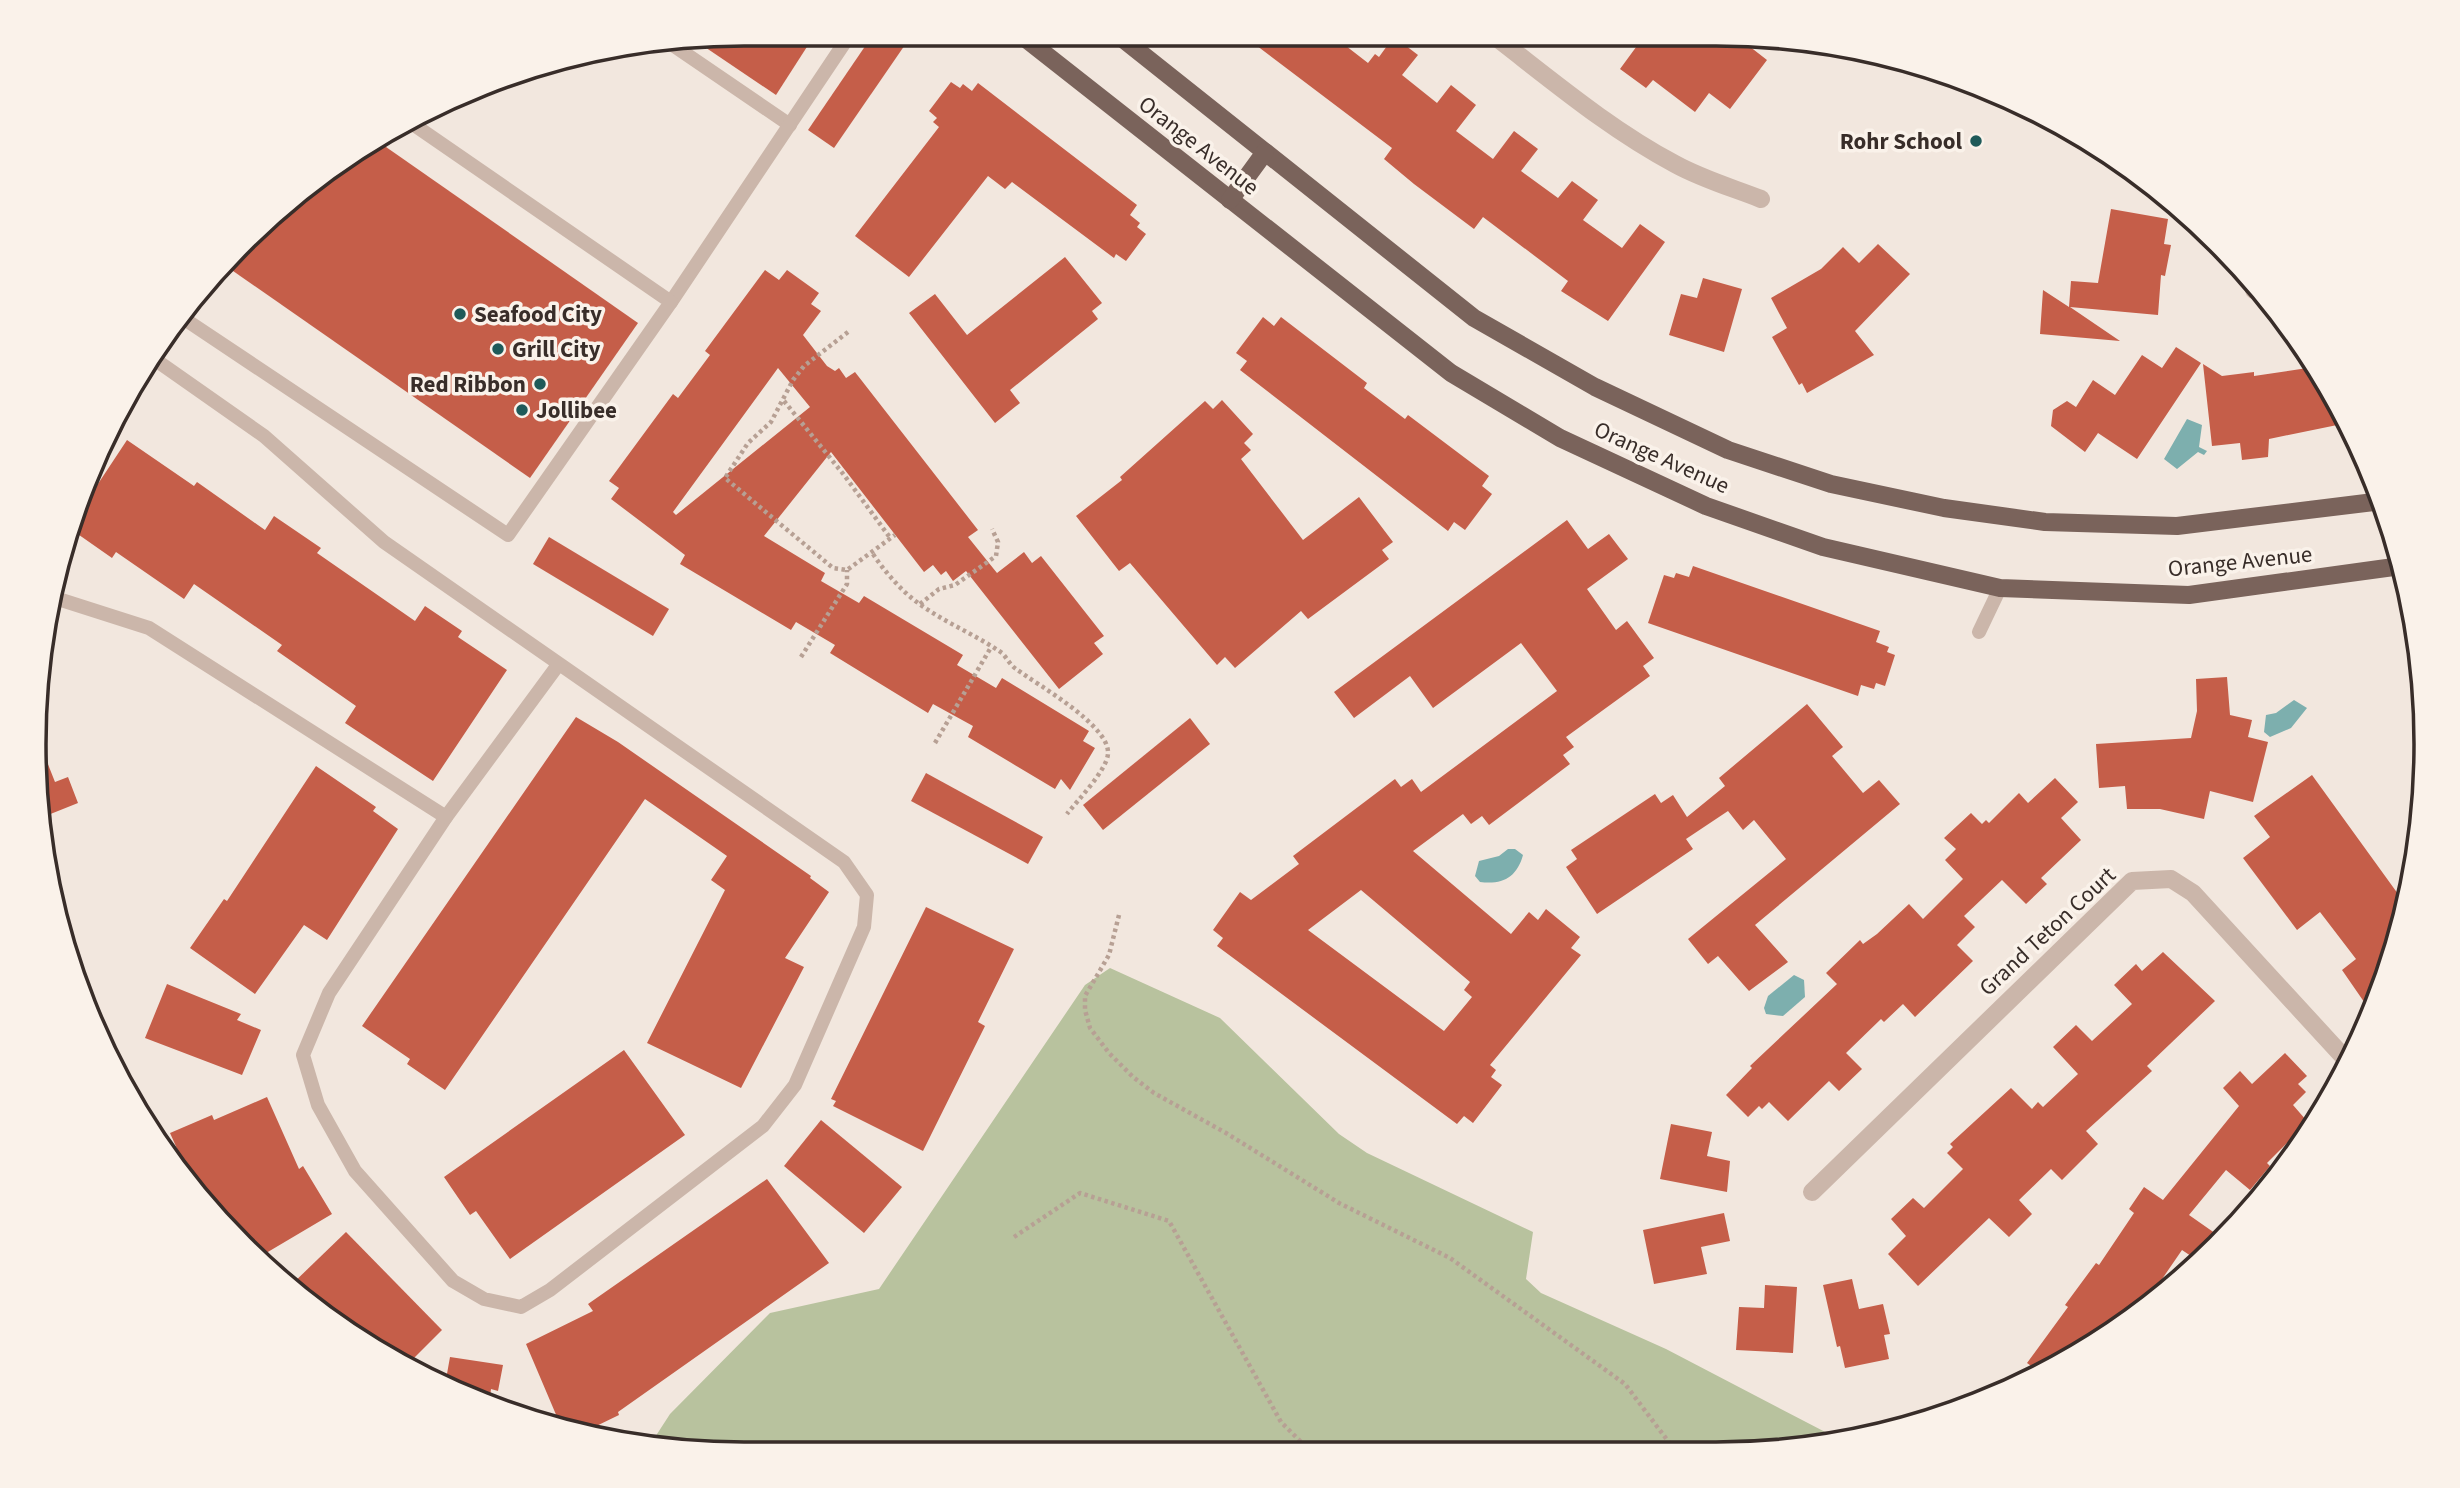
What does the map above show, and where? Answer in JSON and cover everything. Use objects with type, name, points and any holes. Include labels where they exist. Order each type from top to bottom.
[{"type":"main road","name":"Orange Avenue","points":[[1035,46],[1451,373],[1560,438],[1706,506],[1823,547],[2000,588],[2189,595],[2392,567]]},
{"type":"main road","name":"Orange Avenue","points":[[1132,46],[1474,318],[1595,387],[1728,450],[1831,484],[1944,508],[2045,522],[2177,526],[2370,501]]},
{"type":"main road","points":[[1230,201],[1265,152]]},
{"type":"street","points":[[1507,46],[1610,124],[1666,159],[1761,199]]},
{"type":"street","name":"Grand Teton Court","points":[[1812,1192],[2132,881],[2171,878],[2193,893],[2341,1054]]},
{"type":"lane","points":[[188,321],[508,535],[671,302],[842,46]]},
{"type":"lane","points":[[678,49],[790,125]]},
{"type":"lane","points":[[417,128],[671,302]]},
{"type":"lane","points":[[159,362],[264,436],[384,542],[844,862],[867,895],[864,927],[799,1075],[763,1126],[550,1290],[521,1307],[484,1299],[453,1281],[355,1171],[318,1105],[303,1055],[329,993],[446,817],[558,664]]},
{"type":"lane","points":[[1979,632],[2000,588]]},
{"type":"lane","points":[[61,600],[149,628],[446,817]]},
{"type":"path","points":[[784,401],[893,537],[873,554],[847,569],[833,568],[725,478],[748,443],[771,422],[793,380],[804,366],[848,332]]},
{"type":"path","points":[[920,604],[939,589],[955,585],[996,556],[998,542],[992,529]]},
{"type":"path","points":[[873,554],[886,573],[920,604],[990,649],[1001,653],[1012,666],[1087,720],[1107,744],[1105,764],[1067,814]]},
{"type":"path","points":[[801,657],[847,584],[847,569]]},
{"type":"path","points":[[934,743],[990,649]]},
{"type":"path","points":[[1119,915],[1109,955],[1084,996],[1085,1010],[1090,1028],[1109,1053],[1133,1077],[1339,1203],[1450,1258],[1625,1384],[1669,1442]]},
{"type":"path","points":[[1014,1237],[1080,1193],[1169,1221],[1281,1422],[1301,1442]]},
{"type":"green space","points":[[1110,968],[1220,1018],[1339,1134],[1367,1153],[1533,1232],[1526,1279],[1541,1293],[1666,1349],[1828,1433],[1762,1441],[1716,1442],[744,1442],[655,1437],[670,1414],[770,1313],[879,1289],[1085,985]]},
{"type":"water","points":[[2187,419],[2202,425],[2199,447],[2207,451],[2204,455],[2198,452],[2177,469],[2164,459]]},
{"type":"water","points":[[2294,700],[2307,708],[2291,728],[2270,737],[2264,732],[2266,715],[2276,713]]},
{"type":"water","points":[[1508,849],[1515,849],[1523,855],[1513,874],[1502,881],[1480,882],[1475,876],[1479,861],[1499,856]]},
{"type":"water","points":[[1794,975],[1804,980],[1805,997],[1783,1016],[1766,1014],[1764,1008],[1768,996]]},
{"type":"building","points":[[808,46],[776,95],[705,47]]},
{"type":"building","points":[[865,46],[904,46],[834,148],[808,130]]},
{"type":"building","points":[[1257,46],[1346,46],[1368,63],[1375,54],[1379,57],[1387,46],[1406,46],[1418,55],[1402,75],[1437,103],[1451,85],[1476,105],[1456,131],[1493,159],[1514,131],[1538,149],[1521,171],[1558,198],[1572,181],[1598,200],[1583,220],[1622,248],[1640,224],[1665,242],[1608,321],[1561,291],[1568,281],[1483,217],[1474,229],[1414,184],[1384,159],[1392,148]]},
{"type":"building","points":[[1637,46],[1750,47],[1767,60],[1730,109],[1709,93],[1695,112],[1653,80],[1646,88],[1620,69]]},
{"type":"building","points":[[951,82],[960,88],[963,84],[972,91],[978,83],[1137,205],[1130,215],[1140,223],[1137,227],[1146,234],[1126,261],[1116,254],[1114,258],[1012,182],[1005,189],[988,176],[909,277],[855,236],[939,127],[933,122],[937,118],[929,111]]},
{"type":"building","name":"Seafood City","points":[[384,146],[638,323],[530,478],[231,270],[283,219],[356,163]]},
{"type":"building","points":[[2111,209],[2168,219],[2164,244],[2171,245],[2165,276],[2161,275],[2158,315],[2070,307],[2120,341],[2040,334],[2043,290],[2069,307],[2071,281],[2098,283]]},
{"type":"building","points":[[1878,244],[1910,274],[1855,331],[1874,355],[1807,393],[1802,383],[1799,385],[1772,337],[1787,328],[1771,298],[1821,269],[1843,247],[1859,263]]},
{"type":"building","points":[[1065,257],[1102,303],[1092,311],[1098,319],[1010,390],[1020,403],[995,423],[909,313],[935,294],[967,335]]},
{"type":"building","points":[[765,270],[779,280],[787,270],[819,293],[811,304],[821,311],[803,335],[827,366],[835,371],[839,368],[846,378],[855,372],[978,530],[968,537],[997,573],[1024,552],[1032,563],[1041,556],[1104,636],[1094,643],[1103,654],[1059,689],[966,571],[953,581],[946,571],[941,575],[933,565],[924,572],[831,452],[764,536],[825,573],[821,581],[859,603],[864,596],[963,655],[957,665],[996,688],[1002,678],[1089,731],[1083,741],[1095,748],[1070,790],[1061,779],[1055,789],[968,737],[973,726],[933,704],[928,713],[874,680],[830,653],[835,645],[796,622],[791,630],[680,564],[685,555],[611,499],[619,488],[609,481],[673,394],[678,398],[710,355],[705,351]],"holes":[[[778,368],[810,407],[676,515],[673,512]]]},
{"type":"building","points":[[1703,278],[1742,289],[1724,352],[1669,335],[1681,294],[1697,298]]},
{"type":"building","points":[[1263,317],[1274,326],[1281,317],[1367,383],[1364,388],[1405,419],[1408,415],[1489,476],[1482,486],[1492,494],[1465,530],[1454,522],[1448,531],[1240,370],[1247,361],[1236,353]]},
{"type":"building","points":[[2176,347],[2201,363],[2137,459],[2098,433],[2085,452],[2051,426],[2053,410],[2067,401],[2076,407],[2093,380],[2115,395],[2142,355],[2162,368]]},
{"type":"building","points":[[2203,364],[2222,376],[2254,372],[2254,376],[2305,368],[2337,425],[2269,439],[2268,457],[2242,460],[2240,443],[2212,446]]},
{"type":"building","points":[[1222,400],[1253,434],[1244,443],[1251,450],[1241,459],[1303,540],[1359,497],[1393,542],[1382,550],[1389,559],[1308,619],[1301,611],[1235,668],[1225,657],[1217,665],[1130,563],[1119,571],[1076,516],[1122,480],[1120,477],[1205,401],[1213,409]]},
{"type":"building","points":[[127,440],[194,486],[197,482],[265,530],[274,516],[321,548],[317,553],[415,621],[425,606],[462,631],[458,637],[507,670],[433,781],[345,723],[356,706],[277,651],[282,645],[194,584],[184,599],[116,552],[112,558],[78,534],[94,490]]},
{"type":"building","points":[[1567,520],[1588,549],[1609,534],[1628,559],[1587,589],[1616,630],[1627,621],[1654,658],[1643,666],[1650,676],[1566,737],[1574,747],[1563,755],[1570,764],[1489,825],[1482,816],[1471,824],[1463,814],[1413,851],[1511,934],[1529,912],[1538,920],[1546,909],[1580,937],[1571,948],[1581,955],[1490,1065],[1496,1070],[1491,1077],[1502,1085],[1473,1123],[1464,1116],[1457,1124],[1217,946],[1223,938],[1213,930],[1240,892],[1251,900],[1299,864],[1293,856],[1395,779],[1401,787],[1412,779],[1421,792],[1557,691],[1521,643],[1433,708],[1410,676],[1354,718],[1334,692]],"holes":[[[1361,890],[1470,982],[1464,990],[1472,997],[1444,1031],[1308,930]]]},
{"type":"building","points":[[549,537],[669,609],[653,636],[533,564]]},
{"type":"building","points":[[1693,566],[1880,631],[1876,642],[1889,647],[1887,652],[1895,655],[1885,686],[1876,683],[1874,689],[1861,685],[1858,696],[1648,623],[1664,575],[1674,578],[1676,573],[1689,577]]},
{"type":"building","points":[[2227,677],[2230,715],[2252,720],[2248,737],[2268,742],[2253,802],[2210,791],[2204,819],[2160,809],[2127,809],[2125,786],[2099,788],[2096,744],[2191,738],[2197,711],[2196,679]]},
{"type":"building","points":[[1807,704],[1843,747],[1832,756],[1863,793],[1879,780],[1900,804],[1755,925],[1788,962],[1749,991],[1718,956],[1708,964],[1688,939],[1786,859],[1754,820],[1743,830],[1728,811],[1686,839],[1693,849],[1597,914],[1566,867],[1577,859],[1571,850],[1655,794],[1661,803],[1673,795],[1687,817],[1725,786],[1719,778]]},
{"type":"building","points":[[576,717],[618,742],[811,876],[810,878],[829,892],[785,958],[804,967],[741,1088],[647,1043],[725,890],[711,880],[727,856],[645,799],[445,1090],[407,1064],[410,1059],[362,1026]]},
{"type":"building","points":[[1190,718],[1210,744],[1103,830],[1083,805]]},
{"type":"building","points":[[46,760],[55,782],[68,777],[78,803],[49,815]]},
{"type":"building","points":[[316,766],[376,807],[373,811],[398,829],[327,940],[304,925],[255,994],[190,948],[224,899],[227,901]]},
{"type":"building","points":[[926,773],[1043,837],[1028,864],[911,801]]},
{"type":"building","points":[[2312,775],[2398,894],[2391,925],[2364,1002],[2342,970],[2356,959],[2320,912],[2297,930],[2243,858],[2270,837],[2254,816]]},
{"type":"building","points":[[2055,778],[2078,802],[2061,818],[2081,840],[2041,878],[2047,884],[2026,904],[2002,880],[1964,916],[1975,927],[1957,945],[1973,961],[1915,1017],[1903,1004],[1884,1022],[1881,1019],[1846,1053],[1862,1069],[1839,1091],[1829,1081],[1788,1121],[1769,1102],[1762,1109],[1759,1106],[1748,1117],[1726,1095],[1752,1068],[1750,1066],[1837,984],[1826,973],[1860,940],[1863,944],[1877,934],[1909,904],[1923,919],[1963,879],[1945,860],[1956,849],[1944,838],[1971,813],[1982,824],[1986,820],[1989,823],[2019,793],[2028,803]]},
{"type":"building","points":[[926,907],[1014,949],[978,1022],[985,1026],[923,1151],[833,1106],[836,1101],[831,1099]]},
{"type":"building","points":[[2163,952],[2215,1001],[2147,1066],[2152,1071],[2086,1131],[2098,1144],[2062,1180],[2051,1169],[2019,1200],[2032,1214],[2009,1237],[1989,1218],[1918,1286],[1888,1254],[1906,1236],[1891,1219],[1913,1198],[1924,1208],[1963,1169],[1947,1153],[1953,1147],[1950,1144],[2011,1088],[2032,1109],[2038,1102],[2043,1107],[2078,1074],[2053,1047],[2076,1025],[2092,1041],[2132,1004],[2114,985],[2136,964],[2142,971]]},
{"type":"building","points":[[167,984],[241,1014],[237,1020],[261,1030],[242,1075],[145,1038]]},
{"type":"building","points":[[624,1050],[685,1135],[510,1259],[476,1211],[470,1215],[444,1177]]},
{"type":"building","points":[[2285,1053],[2307,1076],[2298,1084],[2306,1092],[2293,1105],[2305,1119],[2294,1136],[2267,1163],[2270,1166],[2250,1190],[2226,1170],[2189,1215],[2215,1233],[2210,1238],[2191,1256],[2182,1250],[2159,1284],[2104,1325],[2032,1366],[2027,1363],[2068,1307],[2065,1305],[2096,1263],[2099,1265],[2134,1213],[2129,1209],[2144,1187],[2163,1200],[2239,1106],[2223,1088],[2240,1071],[2252,1084]]},
{"type":"building","points":[[267,1097],[299,1169],[303,1166],[332,1214],[266,1253],[219,1205],[190,1169],[170,1133],[212,1115],[214,1120]]},
{"type":"building","points":[[821,1120],[902,1187],[864,1233],[784,1166]]},
{"type":"building","points":[[1671,1124],[1712,1132],[1707,1156],[1730,1161],[1727,1192],[1660,1179]]},
{"type":"building","points":[[767,1179],[829,1263],[618,1412],[619,1415],[596,1426],[557,1417],[526,1344],[593,1311],[588,1304]]},
{"type":"building","points":[[1724,1213],[1730,1241],[1701,1247],[1707,1274],[1654,1284],[1643,1230]]},
{"type":"building","points":[[346,1232],[442,1330],[413,1359],[356,1325],[296,1280]]},
{"type":"building","points":[[1852,1279],[1859,1309],[1883,1304],[1890,1334],[1884,1335],[1889,1359],[1845,1368],[1840,1346],[1837,1347],[1823,1285]]},
{"type":"building","points":[[1765,1285],[1797,1287],[1793,1353],[1736,1350],[1739,1307],[1764,1308]]},
{"type":"building","points":[[450,1357],[503,1365],[498,1391],[491,1389],[490,1394],[447,1375]]},
{"type":"place","name":"Rohr School","points":[[1976,141]]},
{"type":"place","name":"Seafood City","points":[[460,314]]},
{"type":"place","name":"Grill City","points":[[498,349]]},
{"type":"place","name":"Red Ribbon","points":[[540,384]]},
{"type":"place","name":"Jollibee","points":[[522,410]]}]
